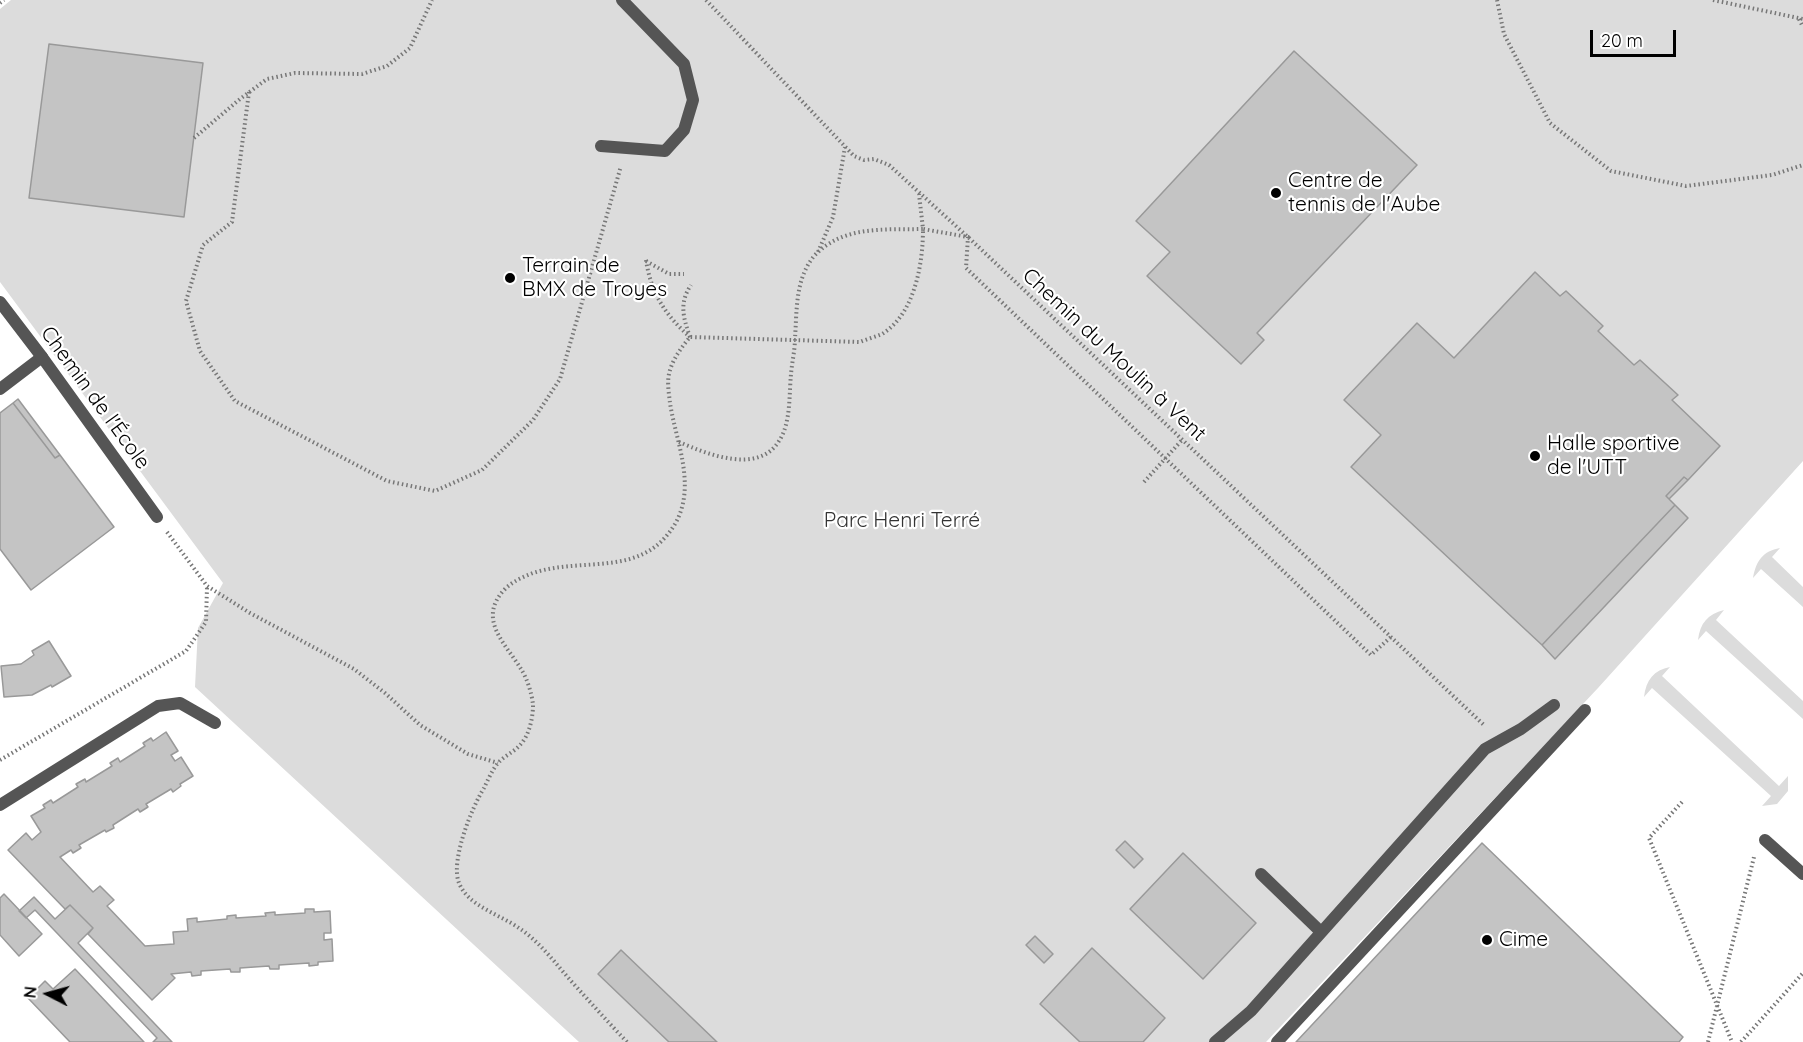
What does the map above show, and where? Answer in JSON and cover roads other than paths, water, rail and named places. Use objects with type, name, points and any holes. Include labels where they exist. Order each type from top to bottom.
[{"type":"street","points":[[601,146],[665,151],[684,130],[693,100],[684,64],[622,0]]},
{"type":"street","name":"Chemin de l'École","points":[[0,302],[157,517]]},
{"type":"street","points":[[0,389],[42,357]]},
{"type":"street","points":[[0,805],[158,706],[180,703],[215,723]]},
{"type":"street","points":[[1215,1042],[1251,1011],[1485,749],[1521,729],[1554,705]]},
{"type":"street","points":[[1277,1042],[1585,710]]},
{"type":"street","points":[[1766,840],[1803,874]]},
{"type":"street","points":[[1261,874],[1322,932]]},
{"type":"place","name":"Centre de tennis de l'Aube","points":[[1276,193]]},
{"type":"place","name":"Terrain de BMX de Troyes","points":[[510,278]]},
{"type":"place","name":"Halle sportive de l'UTT","points":[[1535,456]]},
{"type":"place","name":"Cime","points":[[1487,940]]},
{"type":"park label","name":"Parc Henri Terré","points":[[902,521]]}]
